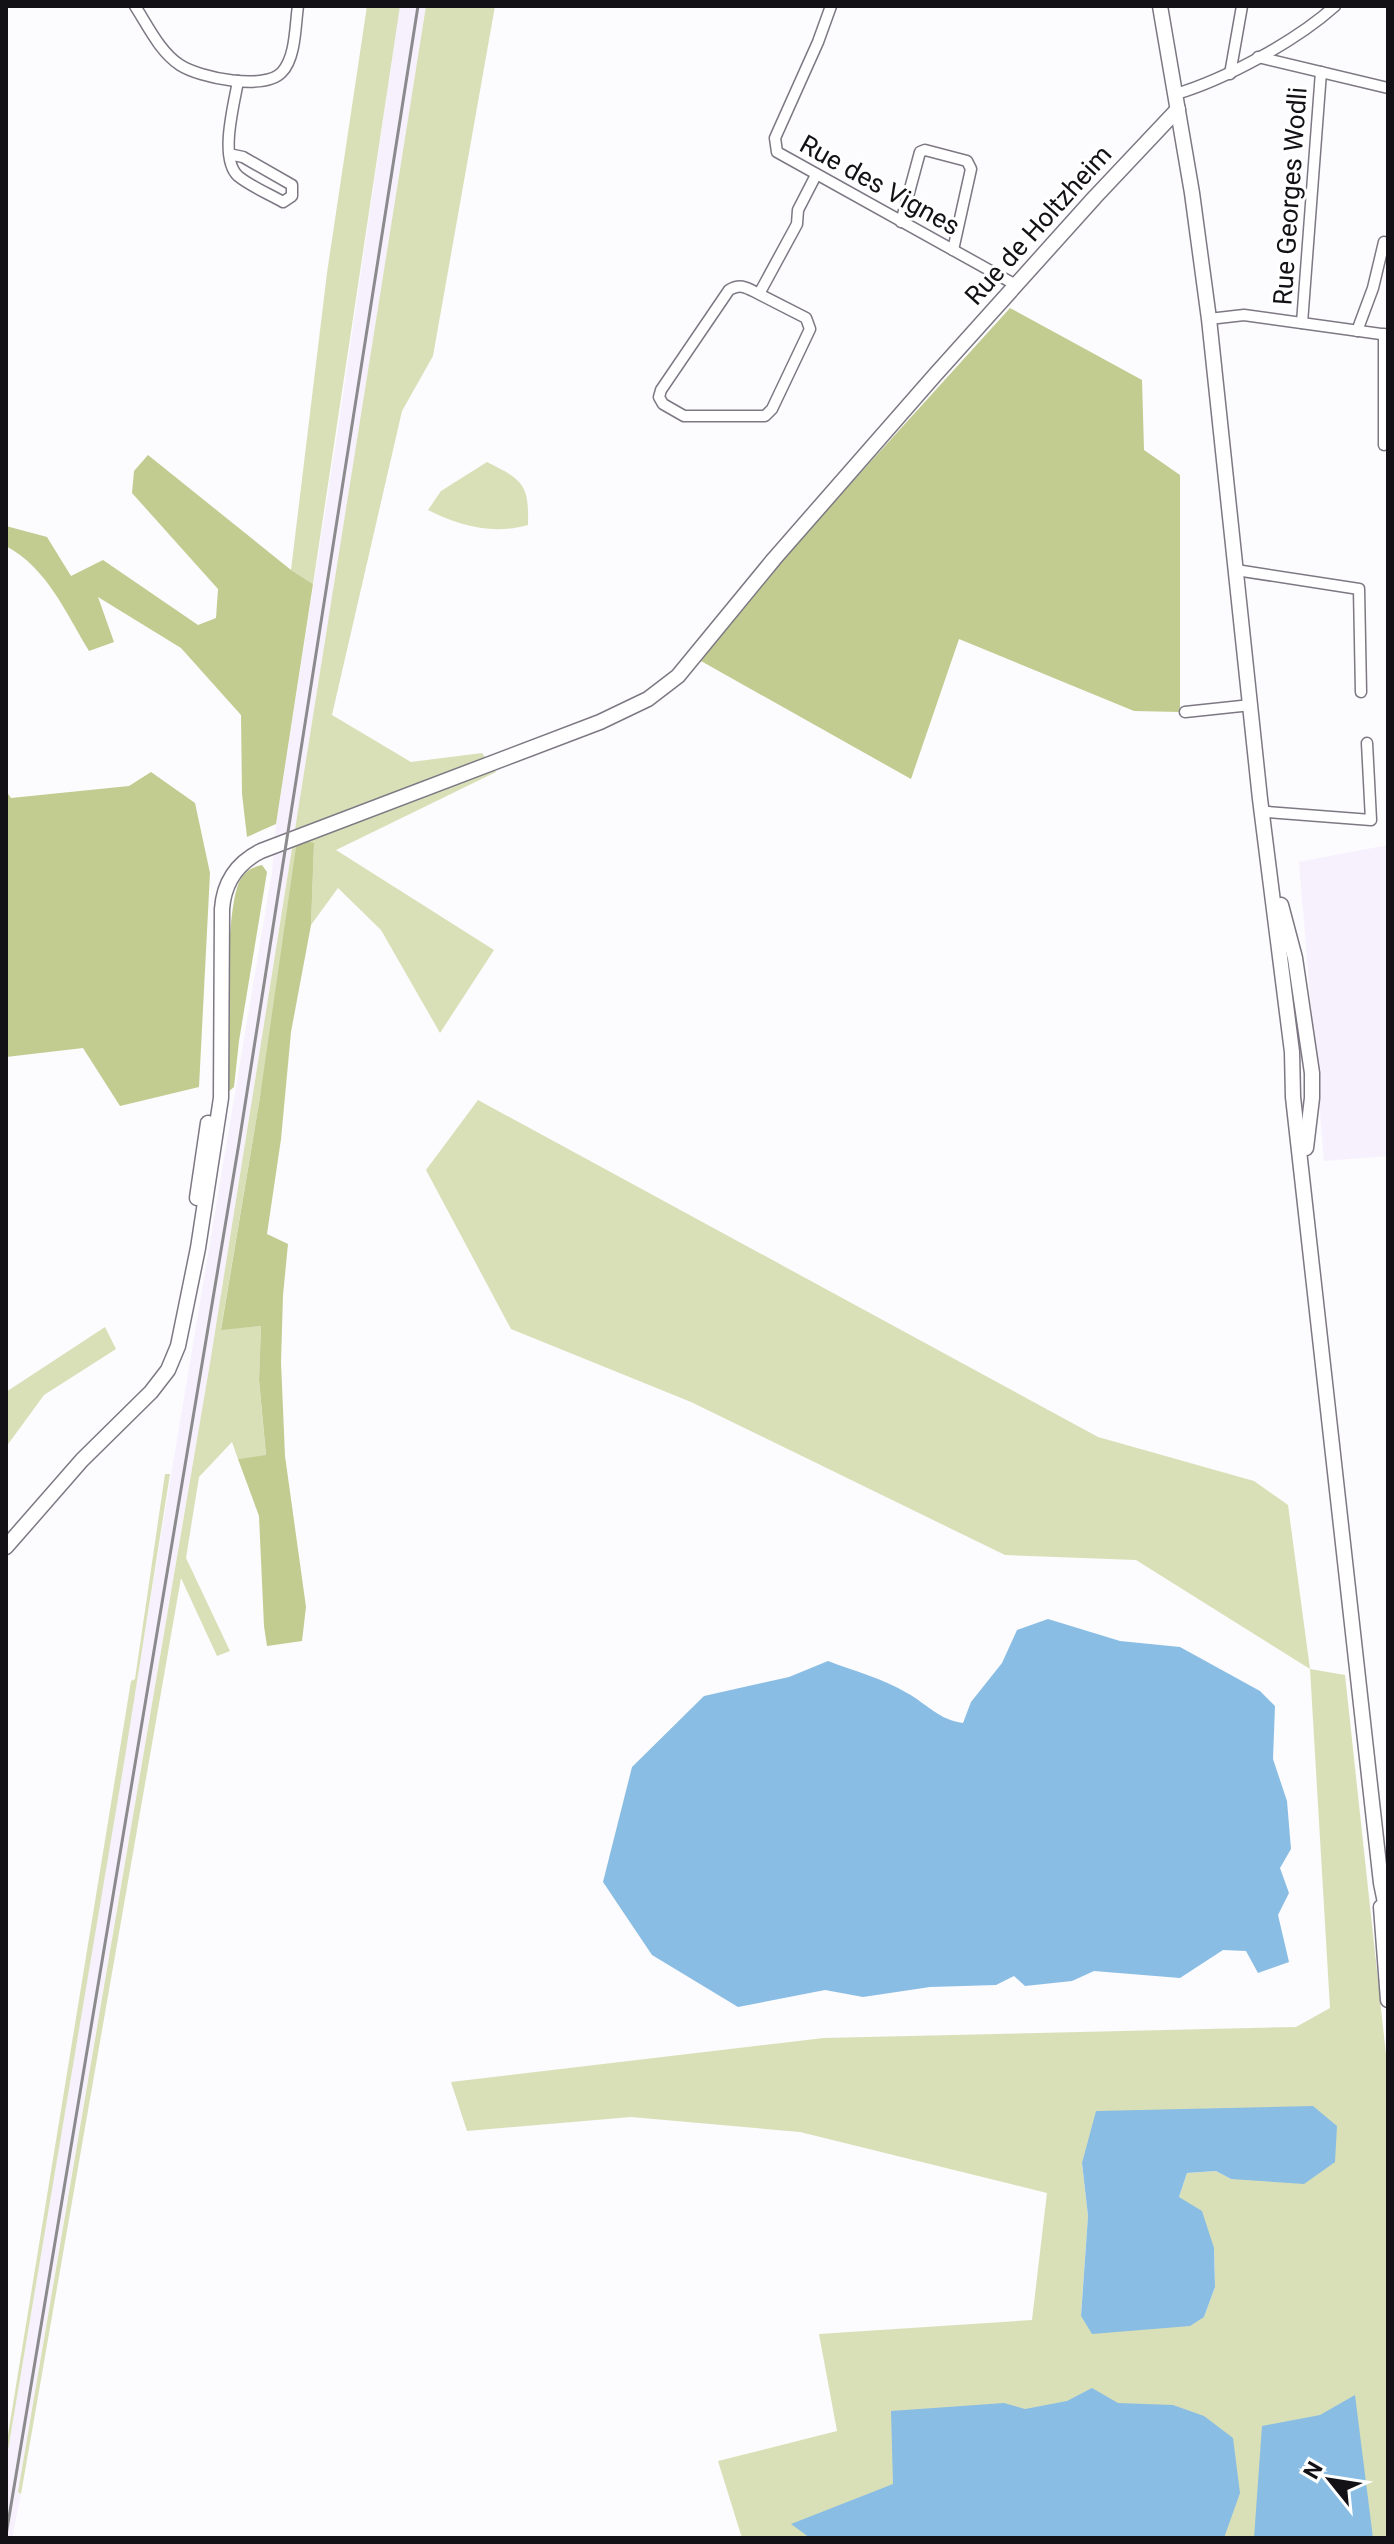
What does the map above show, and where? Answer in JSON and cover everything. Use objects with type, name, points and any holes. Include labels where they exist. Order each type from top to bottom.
[{"type":"main road","points":[[1157,7],[1177,102],[1209,319],[1269,870],[1303,1011],[1307,1041],[1312,1098],[1303,1181]]},
{"type":"main road","name":"Rue de Holtzheim","points":[[6,1547],[82,1460],[160,1382],[178,1346],[188,1306],[220,1107],[223,900],[230,879],[247,859],[272,846],[600,722],[658,693],[687,667],[745,592],[1177,102]]},
{"type":"main road","points":[[1285,946],[1293,1097],[1381,1883],[1388,1917]]},
{"type":"main road","points":[[1287,1014],[1303,1011]]},
{"type":"main road","points":[[1291,1043],[1307,1041]]},
{"type":"main road","points":[[1381,1883],[1388,2000]]},
{"type":"street","points":[[135,6],[163,50],[180,65],[196,73],[238,81],[265,82],[280,74],[289,61],[298,6]]},
{"type":"street","name":"Rue des Vignes","points":[[831,6],[775,138],[777,152],[1016,285]]},
{"type":"street","points":[[1230,74],[1242,6]]},
{"type":"street","points":[[1177,102],[1319,20],[1335,6]]},
{"type":"street","points":[[1284,63],[1286,40]]},
{"type":"street","points":[[1258,57],[1388,88]]},
{"type":"street","name":"Rue Georges Wodli","points":[[1302,323],[1321,72]]},
{"type":"street","points":[[229,154],[243,157],[292,185],[292,196],[283,202],[239,176],[232,167],[229,154],[238,81]]},
{"type":"street","points":[[901,222],[920,152],[925,150],[967,161],[971,169],[953,250]]},
{"type":"street","points":[[759,294],[797,224],[798,210],[816,175]]},
{"type":"street","points":[[1357,331],[1373,288],[1384,242]]},
{"type":"street","points":[[742,286],[759,294],[806,318],[810,329],[772,409],[765,416],[684,416],[663,404],[659,397],[661,390],[729,290],[742,286]]},
{"type":"street","points":[[1209,319],[1244,315],[1386,334],[1384,445]]},
{"type":"street","points":[[1236,570],[1359,589],[1361,692]]},
{"type":"street","points":[[1185,712],[1251,705]]},
{"type":"street","points":[[1262,814],[1371,820],[1367,743]]},
{"type":"shaded area","points":[[400,6],[426,6],[211,1357],[55,2272],[19,2491],[21,2494],[12,2538],[6,2538],[6,2462],[272,872],[276,824]]},
{"type":"shaded area","points":[[1388,845],[1388,1156],[1324,1161],[1299,862]]},
{"type":"green space","points":[[367,6],[400,6],[313,584],[291,570],[327,273]]},
{"type":"green space","points":[[426,6],[495,6],[433,356],[402,411],[332,715],[411,762],[482,753],[496,772],[336,850],[494,950],[440,1033],[381,930],[338,888],[311,925],[314,843],[260,1097],[221,1329],[261,1326],[259,1381],[266,1456],[238,1459],[232,1442],[199,1477],[186,1558],[230,1651],[217,1656],[181,1578],[21,2494],[18,2492],[211,1357]]},
{"type":"green space","points":[[1010,308],[1142,380],[1144,450],[1180,475],[1180,712],[1134,711],[959,639],[911,779],[701,661],[776,566]]},
{"type":"green space","points":[[148,455],[291,570],[313,584],[276,824],[247,837],[242,794],[241,715],[181,648],[98,597],[114,642],[89,651],[44,579],[33,566],[6,546],[6,526],[47,537],[71,576],[103,560],[198,625],[216,618],[218,589],[132,493],[134,471]]},
{"type":"green space","points":[[487,462],[521,485],[527,500],[528,525],[489,529],[452,520],[428,510],[441,491]]},
{"type":"green space","points":[[151,772],[195,803],[210,873],[199,1087],[120,1106],[83,1048],[6,1057],[6,791],[11,798],[129,786]]},
{"type":"green space","points":[[305,841],[314,843],[311,925],[291,1032],[281,1139],[267,1234],[288,1244],[281,1362],[285,1456],[306,1607],[302,1641],[267,1646],[259,1516],[238,1459],[266,1455],[259,1380],[261,1326],[221,1330],[260,1097],[296,847]]},
{"type":"green space","points":[[262,865],[267,872],[234,1087],[228,1092],[228,979],[232,916],[242,877]]},
{"type":"green space","points":[[478,1100],[1098,1437],[1254,1481],[1288,1505],[1310,1669],[1136,1560],[1005,1555],[691,1402],[511,1329],[426,1170]]},
{"type":"green space","points":[[105,1327],[116,1349],[44,1395],[6,1447],[6,1392]]},
{"type":"green space","points":[[165,1474],[170,1474],[124,1763],[6,2462],[131,1681],[135,1679]]},
{"type":"green space","points":[[1310,1669],[1345,1675],[1388,2073],[1388,2538],[742,2538],[718,2461],[837,2431],[819,2334],[1032,2320],[1047,2193],[800,2132],[631,2117],[467,2131],[451,2082],[824,2038],[1296,2027],[1330,2008]],"holes":[[[1334,2162],[1231,2179],[1216,2171],[1187,2173],[1179,2197],[1214,2248],[1215,2287],[1204,2317],[1081,2315],[1088,2216],[1082,2163]]]},
{"type":"water","points":[[1048,1619],[1120,1641],[1180,1647],[1260,1691],[1275,1706],[1273,1759],[1287,1801],[1291,1849],[1280,1868],[1289,1893],[1278,1915],[1289,1962],[1258,1973],[1246,1951],[1223,1950],[1180,1978],[1094,1971],[1072,1981],[1025,1986],[1014,1976],[996,1985],[930,1987],[863,1997],[825,1990],[738,2007],[652,1955],[603,1882],[632,1767],[704,1696],[789,1677],[828,1661],[889,1684],[940,1715],[963,1723],[971,1702],[1002,1663],[1017,1630]]},
{"type":"water","points":[[1313,2106],[1337,2126],[1335,2162],[1304,2184],[1231,2179],[1216,2171],[1187,2173],[1179,2197],[1202,2211],[1214,2248],[1215,2287],[1204,2317],[1190,2326],[1092,2334],[1081,2316],[1088,2216],[1082,2163],[1096,2111]]},
{"type":"water","points":[[1092,2388],[1118,2403],[1173,2405],[1204,2416],[1233,2438],[1240,2493],[1224,2538],[810,2538],[791,2524],[893,2484],[891,2411],[1004,2403],[1025,2409],[1067,2401]]},
{"type":"water","points":[[1355,2395],[1373,2538],[1254,2538],[1262,2426],[1320,2415]]},
{"type":"railway","points":[[6,2535],[239,1143],[418,6]]}]
